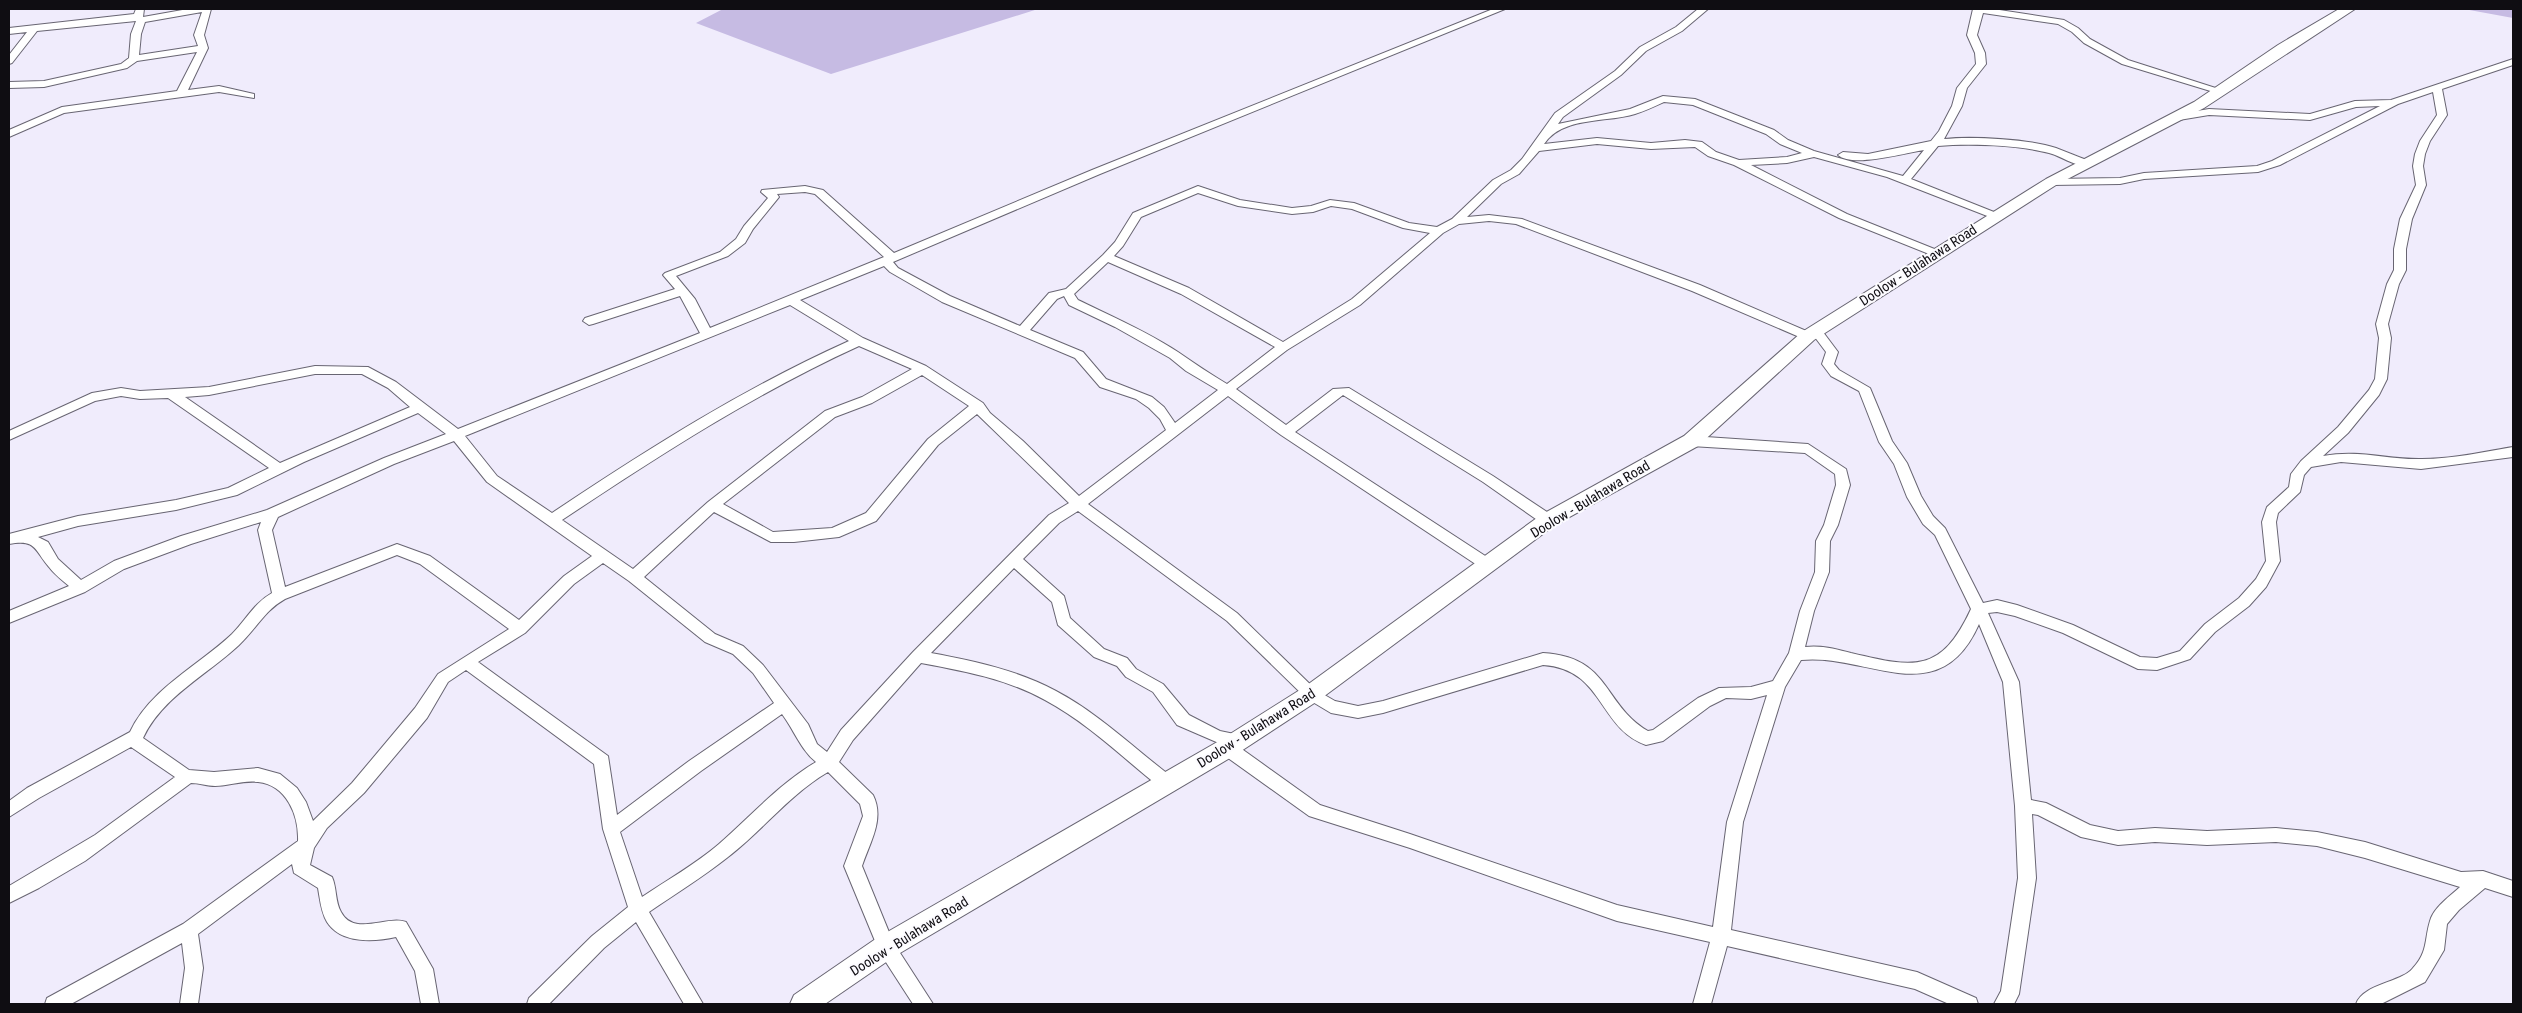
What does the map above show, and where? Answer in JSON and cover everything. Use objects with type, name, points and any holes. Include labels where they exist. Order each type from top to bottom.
[{"type":"main road","name":"Doolow - Bulahawa Road","points":[[803,1004],[886,947],[1167,783],[1311,694],[1548,520],[1691,441],[1812,334],[1995,216],[2085,163],[2199,105],[2282,48],[2348,9]]},
{"type":"street","points":[[87,22],[92,9]]},
{"type":"street","points":[[134,59],[136,34],[141,20],[138,16],[140,9]]},
{"type":"street","points":[[9,31],[135,17],[141,20],[202,9]]},
{"type":"street","points":[[181,93],[198,65],[203,48],[200,35],[207,9]]},
{"type":"street","points":[[9,617],[80,588],[119,565],[186,540],[272,514],[389,461],[457,435],[889,259],[1096,172],[1500,9]]},
{"type":"street","points":[[536,1004],[598,942],[638,910],[722,851],[800,780],[829,763],[847,735],[918,656],[1012,559],[1054,519],[1078,504],[1283,347],[1356,302],[1440,231],[1456,221],[1496,182],[1515,172],[1526,162],[1559,115],[1618,73],[1643,49],[1679,28],[1703,9]]},
{"type":"street","points":[[1905,180],[1936,142],[1957,106],[1962,88],[1981,64],[1980,53],[1972,35],[1978,9],[2060,22],[2075,30],[2087,41],[2125,62],[2220,90]]},
{"type":"street","points":[[9,61],[35,28]]},
{"type":"street","points":[[9,85],[44,84],[118,68],[134,59],[203,48]]},
{"type":"street","points":[[2051,182],[2120,181],[2144,176],[2258,169],[2276,163],[2394,102],[2513,62]]},
{"type":"street","points":[[9,134],[62,110],[218,89],[251,96]]},
{"type":"street","points":[[1978,609],[1997,606],[2017,611],[2068,630],[2138,663],[2157,664],[2185,655],[2210,628],[2244,602],[2261,583],[2273,561],[2269,522],[2272,511],[2295,489],[2298,474],[2306,464],[2343,430],[2375,392],[2381,379],[2385,338],[2382,324],[2393,284],[2400,270],[2400,248],[2406,219],[2418,196],[2421,185],[2418,166],[2420,154],[2425,140],[2442,115],[2437,89]]},
{"type":"street","points":[[1545,133],[1568,123],[1632,112],[1663,98],[1681,100],[1714,109],[1815,154],[1905,180],[1995,216]]},
{"type":"street","points":[[2171,118],[2209,112],[2310,117],[2355,104],[2394,102]]},
{"type":"street","points":[[1534,148],[1597,141],[1651,146],[1685,143],[1698,144],[1712,154],[1738,163],[1843,216],[1938,254]]},
{"type":"street","points":[[1738,163],[1787,160],[1815,154],[1868,157],[1924,148],[1936,142],[1957,141],[2029,146],[2052,150],[2085,163]]},
{"type":"street","points":[[706,333],[689,299],[669,275],[724,254],[741,242],[748,228],[774,196],[766,192],[805,189],[819,192],[889,259],[894,270],[946,299],[1079,356],[1087,362],[1099,381],[1107,386],[1135,393],[1147,399],[1167,416],[1173,431]]},
{"type":"street","points":[[1068,294],[1119,244],[1137,215],[1198,190],[1238,203],[1292,211],[1313,209],[1330,203],[1354,206],[1407,226],[1440,231]]},
{"type":"street","points":[[1456,221],[1489,218],[1518,221],[1812,334],[1832,352],[1828,364],[1835,373],[1864,388],[1886,442],[1900,463],[1914,497],[1928,520],[1940,532],[2011,682],[2023,806],[2027,878],[2010,994],[2003,1004]]},
{"type":"street","points":[[1107,257],[1185,291],[1283,347]]},
{"type":"street","points":[[589,321],[682,291]]},
{"type":"street","points":[[1022,331],[1054,296],[1064,292],[1068,294],[1074,302],[1144,337],[1174,355],[1196,372],[1228,390],[1286,432],[1488,565]]},
{"type":"street","points":[[789,299],[859,341],[922,369],[978,406],[985,416],[1018,444],[1078,504],[1232,617],[1311,694],[1331,707],[1358,712],[1425,696],[1543,659],[1559,660],[1576,666],[1593,680],[1629,728],[1646,738],[1657,736],[1704,702],[1724,692],[1751,693],[1778,686]]},
{"type":"street","points":[[551,521],[647,455],[732,404],[830,353],[859,341]]},
{"type":"street","points":[[634,577],[675,542],[713,505],[830,414],[867,400],[922,369]]},
{"type":"street","points":[[9,436],[92,397],[121,392],[172,394],[208,391],[315,370],[364,370],[392,385],[418,408],[457,435],[492,479],[634,577],[710,638],[738,650],[758,669],[802,729],[811,749],[829,763],[867,800],[871,816],[853,866],[886,947],[924,1004]]},
{"type":"street","points":[[1286,432],[1337,392],[1346,391],[1488,479],[1548,520]]},
{"type":"street","points":[[172,394],[279,469]]},
{"type":"street","points":[[713,505],[771,537],[834,533],[871,518],[932,442],[978,406]]},
{"type":"street","points":[[9,539],[78,521],[176,505],[232,492],[348,437],[418,408]]},
{"type":"street","points":[[1691,441],[1808,449],[1840,472],[1843,485],[1830,526],[1823,541],[1822,572],[1807,611],[1796,654],[1778,686],[1735,822],[1721,936],[1702,1004]]},
{"type":"street","points":[[2306,464],[2341,457],[2372,458],[2421,464],[2472,459],[2513,452]]},
{"type":"street","points":[[272,514],[265,530],[280,595]]},
{"type":"street","points":[[24,536],[43,546],[53,563],[80,588]]},
{"type":"street","points":[[430,1004],[424,969],[400,928],[377,934],[345,928],[333,916],[326,883],[300,868],[306,844],[305,816],[289,787],[265,776],[242,775],[214,779],[187,777],[132,739],[136,737],[142,721],[172,689],[204,669],[245,629],[262,605],[280,595],[397,549],[425,560],[520,629]]},
{"type":"street","points":[[54,1004],[189,930],[306,844],[321,823],[358,788],[422,713],[443,678],[520,629],[569,580],[602,556]]},
{"type":"street","points":[[1012,559],[1059,600],[1063,621],[1099,653],[1122,662],[1131,673],[1158,688],[1183,720],[1232,744],[1315,811],[1410,841],[1617,913],[1918,981],[1969,1004]]},
{"type":"street","points":[[1796,654],[1816,652],[1907,670],[1926,668],[1949,655],[1962,643],[1978,609]]},
{"type":"street","points":[[918,656],[985,670],[1038,690],[1068,706],[1167,783]]},
{"type":"street","points":[[466,662],[509,694],[562,729],[602,761],[611,829],[638,910],[694,1004]]},
{"type":"street","points":[[611,829],[695,766],[784,705]]},
{"type":"street","points":[[9,810],[33,793],[136,737]]},
{"type":"street","points":[[9,895],[64,865],[130,822],[187,777]]},
{"type":"street","points":[[2023,806],[2040,808],[2087,832],[2118,838],[2155,835],[2207,838],[2276,835],[2317,839],[2365,850],[2461,880],[2483,879],[2513,889]]},
{"type":"street","points":[[2366,1004],[2388,990],[2419,976],[2435,950],[2439,921],[2453,904],[2483,879]]},
{"type":"street","points":[[189,930],[194,968],[189,1004]]},
{"type":"shaded area","points":[[723,9],[1038,9],[831,74],[696,23]]},
{"type":"shaded area","points":[[2464,9],[2513,9],[2513,18]]}]
